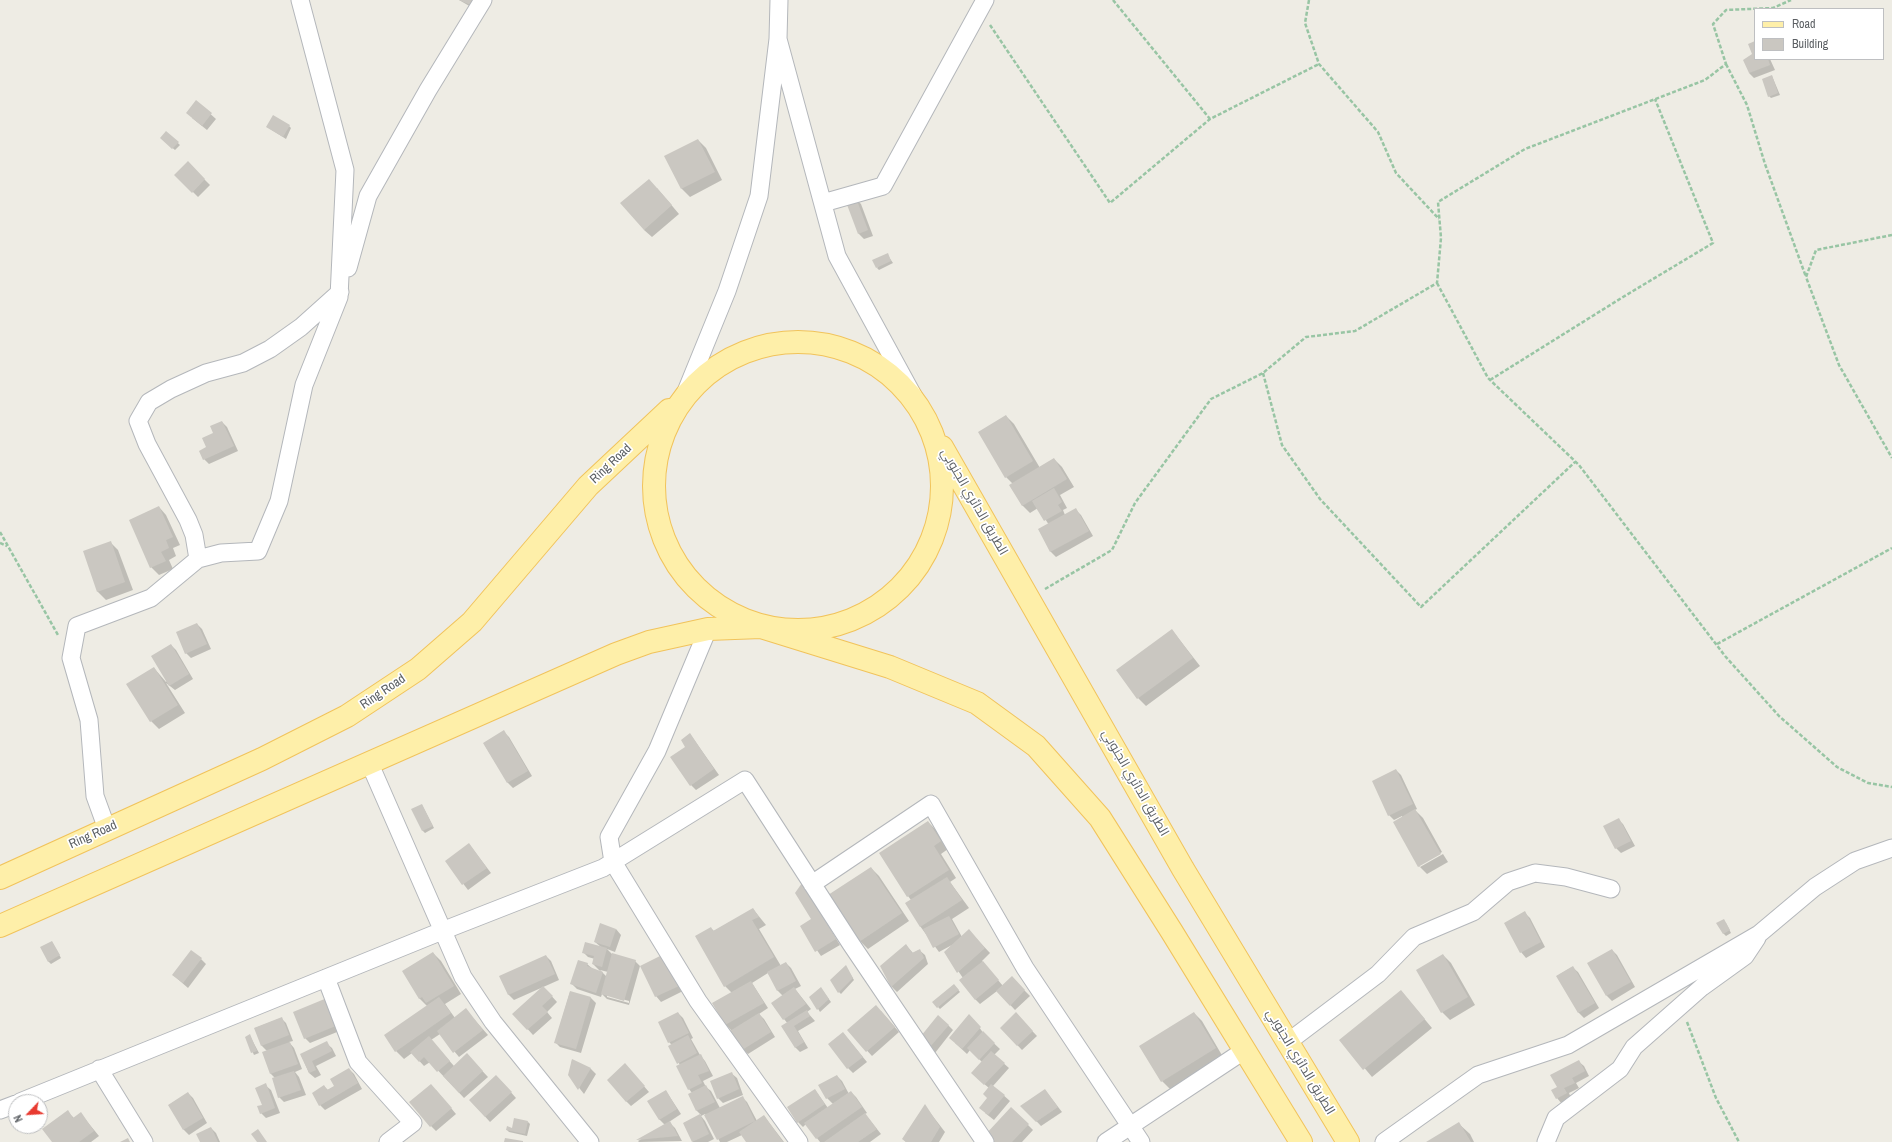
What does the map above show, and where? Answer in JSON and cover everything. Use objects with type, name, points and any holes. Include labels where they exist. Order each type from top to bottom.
[{"type":"main road","name":"Ring Road","points":[[0,878],[262,759],[347,716],[418,669],[472,622],[588,486],[721,362],[766,344],[814,342],[860,354],[899,382],[928,421]]},
{"type":"main road","points":[[685,394],[662,436],[653,483],[660,531],[682,574],[717,607],[761,627],[890,667],[977,703],[1036,746],[1100,818],[1301,1142]]},
{"type":"main road","points":[[0,926],[369,762],[616,654],[649,642],[708,629],[761,627],[808,632],[854,621],[895,596],[925,559],[941,514],[942,466],[928,421]]},
{"type":"main road","name":"الطريق الدائري الجنوبي","points":[[928,421],[1183,869],[1348,1142]]},
{"type":"street","points":[[198,559],[194,535],[188,520],[147,444],[138,421],[149,402],[171,389],[206,374],[242,363],[270,349],[301,327],[340,295],[345,170],[300,0]]},
{"type":"street","points":[[107,829],[95,796],[89,720],[71,658],[77,626],[151,598],[198,559],[221,553],[258,551],[279,501],[304,385],[340,295],[368,196],[428,90],[483,0]]},
{"type":"street","points":[[685,394],[727,292],[759,196],[778,39],[779,0]]},
{"type":"street","points":[[823,203],[883,186],[982,5]]},
{"type":"street","points":[[778,39],[837,256],[928,421]]},
{"type":"street","points":[[708,629],[657,751],[609,837],[613,862],[698,1000],[799,1142]]},
{"type":"street","points":[[369,762],[463,977],[493,1022],[590,1142]]},
{"type":"street","points":[[40,1094],[442,931],[603,868],[744,780],[985,1142]]},
{"type":"street","points":[[812,884],[930,804],[1024,968],[1131,1126],[1140,1142]]},
{"type":"street","points":[[1384,1142],[1478,1075],[1568,1045],[1759,934],[1815,887],[1855,861],[1892,848]]},
{"type":"street","points":[[1288,1042],[1378,974],[1414,937],[1473,912],[1508,882],[1535,873],[1566,877],[1611,889]]},
{"type":"street","points":[[1546,1142],[1556,1118],[1620,1069],[1634,1047],[1682,1007],[1702,987],[1745,956],[1759,934]]},
{"type":"street","points":[[326,978],[358,1062],[413,1123],[388,1142]]},
{"type":"street","points":[[1106,1142],[1245,1050]]},
{"type":"street","points":[[99,1070],[144,1142]]},
{"type":"path","points":[[1113,0],[1210,119]]},
{"type":"path","points":[[1309,0],[1305,23],[1319,64],[1378,132],[1396,173],[1440,220]]},
{"type":"path","points":[[1772,8],[1791,0]]},
{"type":"path","points":[[982,5],[1110,203],[1210,119],[1319,64]]},
{"type":"path","points":[[1754,9],[1726,10],[1713,24],[1726,64],[1747,105],[1764,164],[1839,365],[1892,458]]},
{"type":"path","points":[[1726,64],[1705,80],[1525,149],[1438,202],[1441,238],[1437,283],[1490,380],[1575,462],[1717,644],[1779,716],[1837,767],[1868,782],[1892,787]]},
{"type":"path","points":[[1490,380],[1623,297],[1714,243],[1656,99]]},
{"type":"path","points":[[1806,277],[1816,250],[1892,235]]},
{"type":"path","points":[[1029,598],[1112,550],[1135,503],[1212,399],[1263,373],[1306,337],[1355,330],[1437,283]]},
{"type":"path","points":[[1263,373],[1282,445],[1320,499],[1421,607],[1575,462]]},
{"type":"path","points":[[0,532],[71,658]]},
{"type":"path","points":[[0,543],[8,546]]},
{"type":"path","points":[[1717,644],[1892,548]]},
{"type":"path","points":[[1682,1007],[1689,1030],[1716,1098],[1739,1142]]},
{"type":"building","points":[[459,0],[476,0],[473,6]]},
{"type":"building","points":[[1754,41],[1754,60],[1768,60],[1770,65],[1749,73],[1743,60],[1752,54],[1748,44]]},
{"type":"building","points":[[1772,75],[1778,93],[1768,97],[1762,79]]},
{"type":"building","points":[[196,100],[212,113],[202,126],[186,113]]},
{"type":"building","points":[[273,115],[290,125],[283,137],[266,127]]},
{"type":"building","points":[[166,131],[179,142],[172,149],[160,138]]},
{"type":"building","points":[[698,139],[715,172],[681,189],[664,156]]},
{"type":"building","points":[[188,161],[205,179],[192,193],[174,175]]},
{"type":"building","points":[[649,179],[672,205],[644,230],[620,203]]},
{"type":"building","points":[[856,198],[868,230],[858,234],[846,202]]},
{"type":"building","points":[[888,253],[891,261],[876,268],[872,260]]},
{"type":"building","points":[[1006,415],[1033,461],[1005,478],[978,432]]},
{"type":"building","points":[[222,421],[234,446],[203,460],[199,451],[206,447],[202,438],[213,433],[210,426]]},
{"type":"building","points":[[1054,458],[1067,479],[1022,506],[1009,485]]},
{"type":"building","points":[[1054,488],[1062,502],[1058,505],[1062,511],[1044,521],[1032,501]]},
{"type":"building","points":[[159,506],[173,537],[166,540],[169,548],[161,552],[166,561],[150,568],[129,520]]},
{"type":"building","points":[[1076,508],[1089,531],[1050,552],[1038,529]]},
{"type":"building","points":[[111,541],[125,582],[97,592],[83,551]]},
{"type":"building","points":[[197,623],[207,644],[185,654],[176,632]]},
{"type":"building","points":[[1172,629],[1193,658],[1137,699],[1116,670]]},
{"type":"building","points":[[171,644],[189,674],[169,686],[151,656]]},
{"type":"building","points":[[154,667],[178,705],[150,722],[126,684]]},
{"type":"building","points":[[504,730],[528,771],[507,783],[483,743]]},
{"type":"building","points":[[690,733],[714,769],[690,786],[670,757],[685,747],[681,740]]},
{"type":"building","points":[[1396,769],[1413,804],[1388,816],[1372,781]]},
{"type":"building","points":[[422,804],[433,826],[422,831],[411,809]]},
{"type":"building","points":[[1415,809],[1441,854],[1418,867],[1393,822]]},
{"type":"building","points":[[1619,818],[1631,841],[1615,849],[1603,826]]},
{"type":"building","points":[[928,821],[941,841],[934,846],[949,870],[907,897],[879,853]]},
{"type":"building","points":[[469,843],[487,868],[462,885],[445,861]]},
{"type":"building","points":[[871,867],[902,913],[859,942],[828,895]]},
{"type":"building","points":[[947,877],[962,900],[920,927],[905,903]]},
{"type":"building","points":[[802,883],[836,939],[815,952],[800,926],[811,919],[795,893]]},
{"type":"building","points":[[753,908],[759,917],[752,920],[774,957],[724,987],[695,936],[711,927],[713,931]]},
{"type":"building","points":[[1525,911],[1541,942],[1520,953],[1504,923]]},
{"type":"building","points":[[949,916],[959,934],[933,948],[923,929]]},
{"type":"building","points":[[1724,919],[1730,930],[1723,934],[1716,923]]},
{"type":"building","points":[[600,923],[616,929],[610,947],[594,942]]},
{"type":"building","points":[[969,929],[985,948],[957,973],[944,952]]},
{"type":"building","points":[[52,941],[60,955],[48,962],[40,947]]},
{"type":"building","points":[[585,942],[607,948],[602,967],[592,964],[594,956],[582,953]]},
{"type":"building","points":[[906,944],[912,953],[920,949],[924,958],[891,987],[880,966]]},
{"type":"building","points":[[1612,949],[1631,982],[1606,996],[1587,963]]},
{"type":"building","points":[[191,950],[202,958],[183,983],[172,975]]},
{"type":"building","points":[[433,952],[454,986],[426,1003],[422,997],[419,999],[402,971]]},
{"type":"building","points":[[612,953],[636,960],[624,1001],[601,994]]},
{"type":"building","points":[[664,954],[679,986],[655,997],[640,966]]},
{"type":"building","points":[[1443,954],[1468,997],[1441,1013],[1416,970]]},
{"type":"building","points":[[546,955],[555,974],[508,995],[499,976]]},
{"type":"building","points":[[578,960],[588,963],[587,966],[603,972],[596,993],[570,984]]},
{"type":"building","points":[[983,961],[999,980],[975,1000],[959,980]]},
{"type":"building","points":[[786,962],[796,981],[777,991],[767,972]]},
{"type":"building","points":[[846,965],[853,978],[838,993],[830,980]]},
{"type":"building","points":[[1573,966],[1595,1003],[1578,1013],[1556,976]]},
{"type":"building","points":[[1012,976],[1025,990],[1010,1006],[996,991]]},
{"type":"building","points":[[751,981],[764,1003],[725,1025],[712,1003]]},
{"type":"building","points":[[954,984],[959,990],[937,1008],[932,1002]]},
{"type":"building","points":[[543,986],[553,996],[542,1006],[548,1012],[527,1030],[512,1014]]},
{"type":"building","points":[[794,987],[806,1004],[783,1020],[771,1003]]},
{"type":"building","points":[[821,987],[829,999],[817,1010],[809,997]]},
{"type":"building","points":[[1401,990],[1425,1019],[1363,1070],[1339,1040]]},
{"type":"building","points":[[570,991],[591,997],[576,1049],[554,1043]]},
{"type":"building","points":[[439,997],[451,1013],[395,1052],[384,1035]]},
{"type":"building","points":[[327,998],[338,1025],[304,1039],[293,1012]]},
{"type":"building","points":[[876,1005],[895,1027],[866,1052],[847,1030]]},
{"type":"building","points":[[466,1008],[483,1030],[453,1053],[437,1031]]},
{"type":"building","points":[[807,1010],[810,1016],[794,1026],[804,1042],[795,1048],[781,1026]]},
{"type":"building","points":[[678,1012],[689,1033],[668,1043],[658,1022]]},
{"type":"building","points":[[1016,1012],[1033,1031],[1017,1046],[1000,1028]]},
{"type":"building","points":[[1194,1012],[1216,1048],[1161,1082],[1139,1046]]},
{"type":"building","points":[[759,1013],[771,1032],[742,1050],[730,1031]]},
{"type":"building","points":[[969,1014],[981,1027],[962,1049],[949,1038]]},
{"type":"building","points":[[938,1015],[949,1025],[929,1048],[921,1036]]},
{"type":"building","points":[[282,1017],[289,1035],[261,1046],[254,1028]]},
{"type":"building","points":[[983,1031],[995,1043],[979,1060],[967,1048]]},
{"type":"building","points":[[843,1032],[863,1057],[847,1069],[828,1044]]},
{"type":"building","points":[[250,1034],[257,1051],[251,1053],[245,1037]]},
{"type":"building","points":[[688,1035],[697,1053],[677,1064],[668,1046]]},
{"type":"building","points":[[429,1036],[450,1061],[437,1072],[424,1057],[419,1062],[410,1052]]},
{"type":"building","points":[[327,1041],[332,1051],[312,1061],[316,1070],[309,1073],[300,1054]]},
{"type":"building","points":[[290,1042],[298,1064],[270,1074],[262,1052]]},
{"type":"building","points":[[991,1051],[1005,1063],[984,1085],[971,1073]]},
{"type":"building","points":[[467,1053],[483,1071],[459,1093],[443,1076]]},
{"type":"building","points":[[701,1054],[709,1071],[698,1075],[702,1083],[688,1090],[676,1066]]},
{"type":"building","points":[[572,1059],[591,1068],[578,1090],[568,1075]]},
{"type":"building","points":[[1579,1060],[1585,1071],[1572,1078],[1575,1083],[1564,1088],[1567,1093],[1556,1099],[1551,1090],[1557,1087],[1550,1075]]},
{"type":"building","points":[[625,1063],[645,1086],[626,1102],[607,1080]]},
{"type":"building","points":[[349,1068],[358,1083],[319,1106],[312,1093],[324,1085],[327,1090],[334,1086],[330,1079]]},
{"type":"building","points":[[294,1071],[301,1090],[278,1098],[272,1078]]},
{"type":"building","points":[[732,1072],[739,1089],[717,1099],[710,1081]]},
{"type":"building","points":[[496,1075],[512,1092],[485,1117],[469,1100]]},
{"type":"building","points":[[837,1075],[845,1089],[826,1099],[818,1085]]},
{"type":"building","points":[[266,1083],[275,1108],[260,1114],[257,1106],[262,1105],[255,1088]]},
{"type":"building","points":[[431,1084],[452,1108],[430,1127],[409,1102]]},
{"type":"building","points":[[991,1084],[1005,1095],[988,1115],[979,1108],[987,1098],[983,1094]]},
{"type":"building","points":[[706,1085],[715,1102],[696,1111],[688,1094]]},
{"type":"building","points":[[815,1089],[825,1104],[797,1123],[787,1107]]},
{"type":"building","points":[[1045,1089],[1058,1107],[1036,1122],[1020,1106]]},
{"type":"building","points":[[666,1090],[677,1109],[659,1120],[647,1101]]},
{"type":"building","points":[[851,1091],[862,1107],[816,1139],[804,1123]]},
{"type":"building","points":[[188,1092],[203,1118],[183,1130],[168,1105]]},
{"type":"building","points":[[743,1096],[755,1121],[717,1140],[704,1115]]},
{"type":"building","points":[[925,1104],[940,1127],[931,1142],[906,1142],[902,1139]]},
{"type":"building","points":[[1011,1107],[1029,1124],[1012,1142],[992,1142],[985,1135]]},
{"type":"building","points":[[68,1110],[73,1118],[81,1112],[94,1131],[79,1142],[52,1142],[46,1134],[48,1134],[48,1125]]},
{"type":"building","points":[[865,1113],[877,1129],[858,1142],[824,1142]]},
{"type":"building","points":[[700,1114],[709,1134],[692,1142],[683,1123]]},
{"type":"building","points":[[764,1115],[783,1142],[746,1142],[739,1132]]},
{"type":"building","points":[[514,1118],[528,1121],[525,1134],[506,1130],[507,1126],[512,1128]]},
{"type":"building","points":[[670,1121],[678,1136],[636,1140]]},
{"type":"building","points":[[1459,1122],[1471,1142],[1426,1142]]},
{"type":"building","points":[[211,1127],[218,1142],[200,1142],[196,1134]]},
{"type":"building","points":[[258,1129],[267,1142],[257,1142],[251,1134]]},
{"type":"building","points":[[128,1138],[130,1142],[120,1142]]},
{"type":"building","points":[[505,1138],[523,1141],[523,1142],[504,1142]]}]
